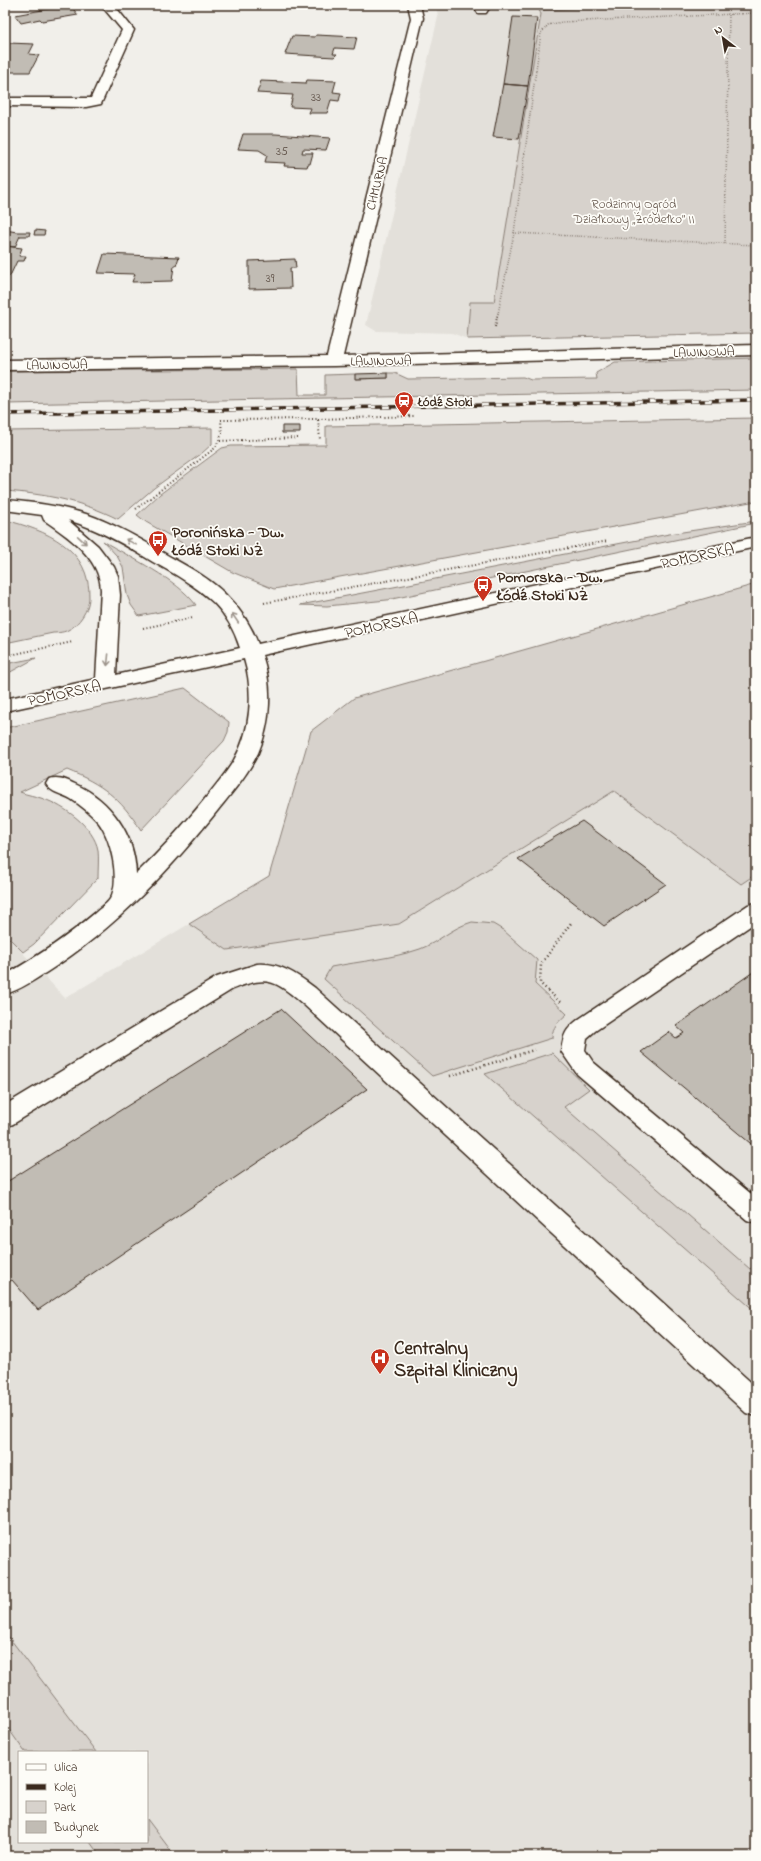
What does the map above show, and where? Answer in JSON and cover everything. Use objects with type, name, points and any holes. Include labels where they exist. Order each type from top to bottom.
[{"type":"street","points":[[5,102],[86,103],[96,101],[128,30],[107,5]]},
{"type":"street","name":"CHMURNA","points":[[334,361],[417,18],[414,5]]},
{"type":"street","name":"LAWINOWA","points":[[5,365],[334,361],[756,350]]},
{"type":"street","points":[[5,505],[39,509],[79,518],[110,530],[204,585],[230,610],[244,631],[253,652],[260,688],[258,723],[248,753],[228,784],[183,840],[121,902],[79,938],[44,963],[5,986]]},
{"type":"street","points":[[39,509],[72,531],[95,553],[108,576],[110,598],[110,635],[105,683]]},
{"type":"street","name":"POMORSKA","points":[[5,705],[756,542]]},
{"type":"street","points":[[56,784],[79,794],[95,807],[109,821],[118,837],[124,856],[125,878],[121,902]]},
{"type":"street","points":[[756,911],[581,1034],[573,1051],[585,1068],[756,1213]]},
{"type":"street","points":[[5,1117],[225,983],[247,974],[269,972],[294,983],[311,998],[756,1404]]},
{"type":"path","points":[[490,357],[514,233],[541,32],[548,26],[562,22],[756,13]]},
{"type":"path","points":[[725,243],[729,14]]},
{"type":"path","points":[[514,233],[756,245]]},
{"type":"path","points":[[110,530],[215,448],[220,441],[222,434],[221,420],[414,416]]},
{"type":"path","points":[[318,419],[320,439]]},
{"type":"path","points":[[220,441],[298,438]]},
{"type":"path","points":[[5,656],[230,610],[615,539]]},
{"type":"path","points":[[410,1089],[581,1034],[540,983],[541,964],[571,923]]},
{"type":"shaded area","points":[[436,5],[472,5],[471,10],[517,10],[516,5],[599,5],[580,8],[539,10],[541,14],[522,138],[494,302],[470,302],[467,339],[452,333],[376,331],[366,325],[438,17]]},
{"type":"shaded area","name":"Centralny Szpital Kliniczny","points":[[614,791],[741,884],[756,874],[756,1856],[5,1856],[5,934],[65,998],[189,924],[227,950],[399,924]]},
{"type":"green space","name":"Rodzinny Ogród Działkowy „Źródełko” II","points":[[599,5],[756,5],[756,333],[467,339],[470,302],[494,302],[541,14],[539,10],[580,8]]},
{"type":"green space","points":[[756,358],[756,390],[5,404],[5,371],[298,369],[299,395],[325,395],[325,375],[355,374],[356,379],[388,378],[388,373],[395,373],[408,379],[523,377],[531,380],[597,379],[596,373],[615,362]]},
{"type":"green space","points":[[756,418],[756,501],[274,589],[232,572],[146,522],[137,515],[160,494],[222,448],[231,446],[326,445],[326,426]]},
{"type":"green space","points":[[5,419],[8,419],[6,431],[212,428],[212,444],[201,454],[154,488],[118,519],[91,507],[63,499],[5,491]]},
{"type":"green space","points":[[5,520],[35,529],[50,536],[63,544],[74,554],[82,566],[88,581],[89,602],[83,616],[72,628],[67,631],[5,643]]},
{"type":"green space","points":[[756,521],[756,523],[387,600],[327,606],[300,605],[669,534]]},
{"type":"green space","points":[[103,541],[166,578],[188,595],[196,605],[139,616],[131,605],[127,595],[123,567],[117,556]]},
{"type":"green space","points":[[756,584],[756,874],[741,884],[614,791],[399,924],[227,950],[189,924],[269,876],[311,731],[354,698]]},
{"type":"green space","points":[[36,658],[5,675],[5,664]]},
{"type":"green space","points":[[185,688],[229,722],[228,732],[224,741],[141,830],[126,809],[109,793],[90,781],[67,770],[20,792],[52,802],[69,812],[91,833],[98,850],[98,878],[34,944],[23,952],[5,934],[5,728]]},
{"type":"green space","points":[[472,922],[493,924],[503,930],[537,960],[535,984],[567,1014],[555,1027],[552,1038],[432,1076],[324,979],[331,967],[387,958],[420,949]]},
{"type":"green space","points":[[552,1053],[589,1089],[564,1107],[750,1269],[756,1265],[756,1312],[485,1074]]},
{"type":"green space","points":[[5,1632],[95,1751],[24,1751],[5,1724]]},
{"type":"green space","points":[[148,1820],[175,1856],[100,1856],[91,1843],[148,1843]]},
{"type":"building","points":[[70,5],[78,15],[42,21],[40,19],[21,23],[15,15]]},
{"type":"building","points":[[513,17],[537,18],[528,86],[503,84]]},
{"type":"building","points":[[316,35],[357,37],[354,49],[335,48],[333,54],[337,54],[334,57],[285,54],[292,36],[315,37]]},
{"type":"building","points":[[8,43],[34,44],[29,54],[39,55],[30,72],[5,72],[5,48]]},
{"type":"building","points":[[307,80],[336,81],[333,92],[341,93],[339,101],[331,100],[327,113],[309,113],[311,108],[290,107],[293,95],[257,93],[261,81],[306,83]]},
{"type":"building","points":[[503,84],[528,86],[519,139],[493,137]]},
{"type":"building","points":[[243,134],[275,134],[330,138],[326,150],[303,149],[302,153],[313,153],[310,164],[308,164],[307,167],[284,166],[285,163],[265,162],[267,155],[259,150],[238,149]]},
{"type":"building","points":[[5,230],[30,232],[29,236],[20,236],[15,247],[5,246]]},
{"type":"building","points":[[35,230],[45,231],[44,235],[34,235]]},
{"type":"building","points":[[5,246],[22,248],[19,256],[26,256],[24,261],[17,261],[10,276],[5,276]]},
{"type":"building","points":[[104,254],[179,257],[176,266],[174,266],[172,281],[132,282],[135,274],[98,273]]},
{"type":"building","points":[[295,259],[296,268],[290,268],[291,288],[249,289],[249,261]]},
{"type":"building","points":[[388,373],[388,378],[355,379],[355,374]]},
{"type":"building","points":[[282,426],[300,426],[300,433],[282,433]]},
{"type":"building","points":[[582,821],[666,884],[604,926],[518,859]]},
{"type":"building","points":[[756,970],[756,1148],[641,1052],[669,1032],[676,1038],[684,1033],[676,1026]]},
{"type":"building","points":[[281,1009],[367,1089],[38,1310],[12,1280],[5,1284],[5,1183]]},
{"type":"railway","points":[[5,414],[756,400]]},
{"type":"place","name":"Łódź Stoki","points":[[404,418]]},
{"type":"place","name":"Poronińska - Dw. Łódź Stoki NŻ","points":[[158,557]]},
{"type":"place","name":"Pomorska - Dw. Łódź Stoki NŻ","points":[[483,602]]},
{"type":"place","name":"Centralny Szpital Kliniczny","points":[[380,1375]]}]
